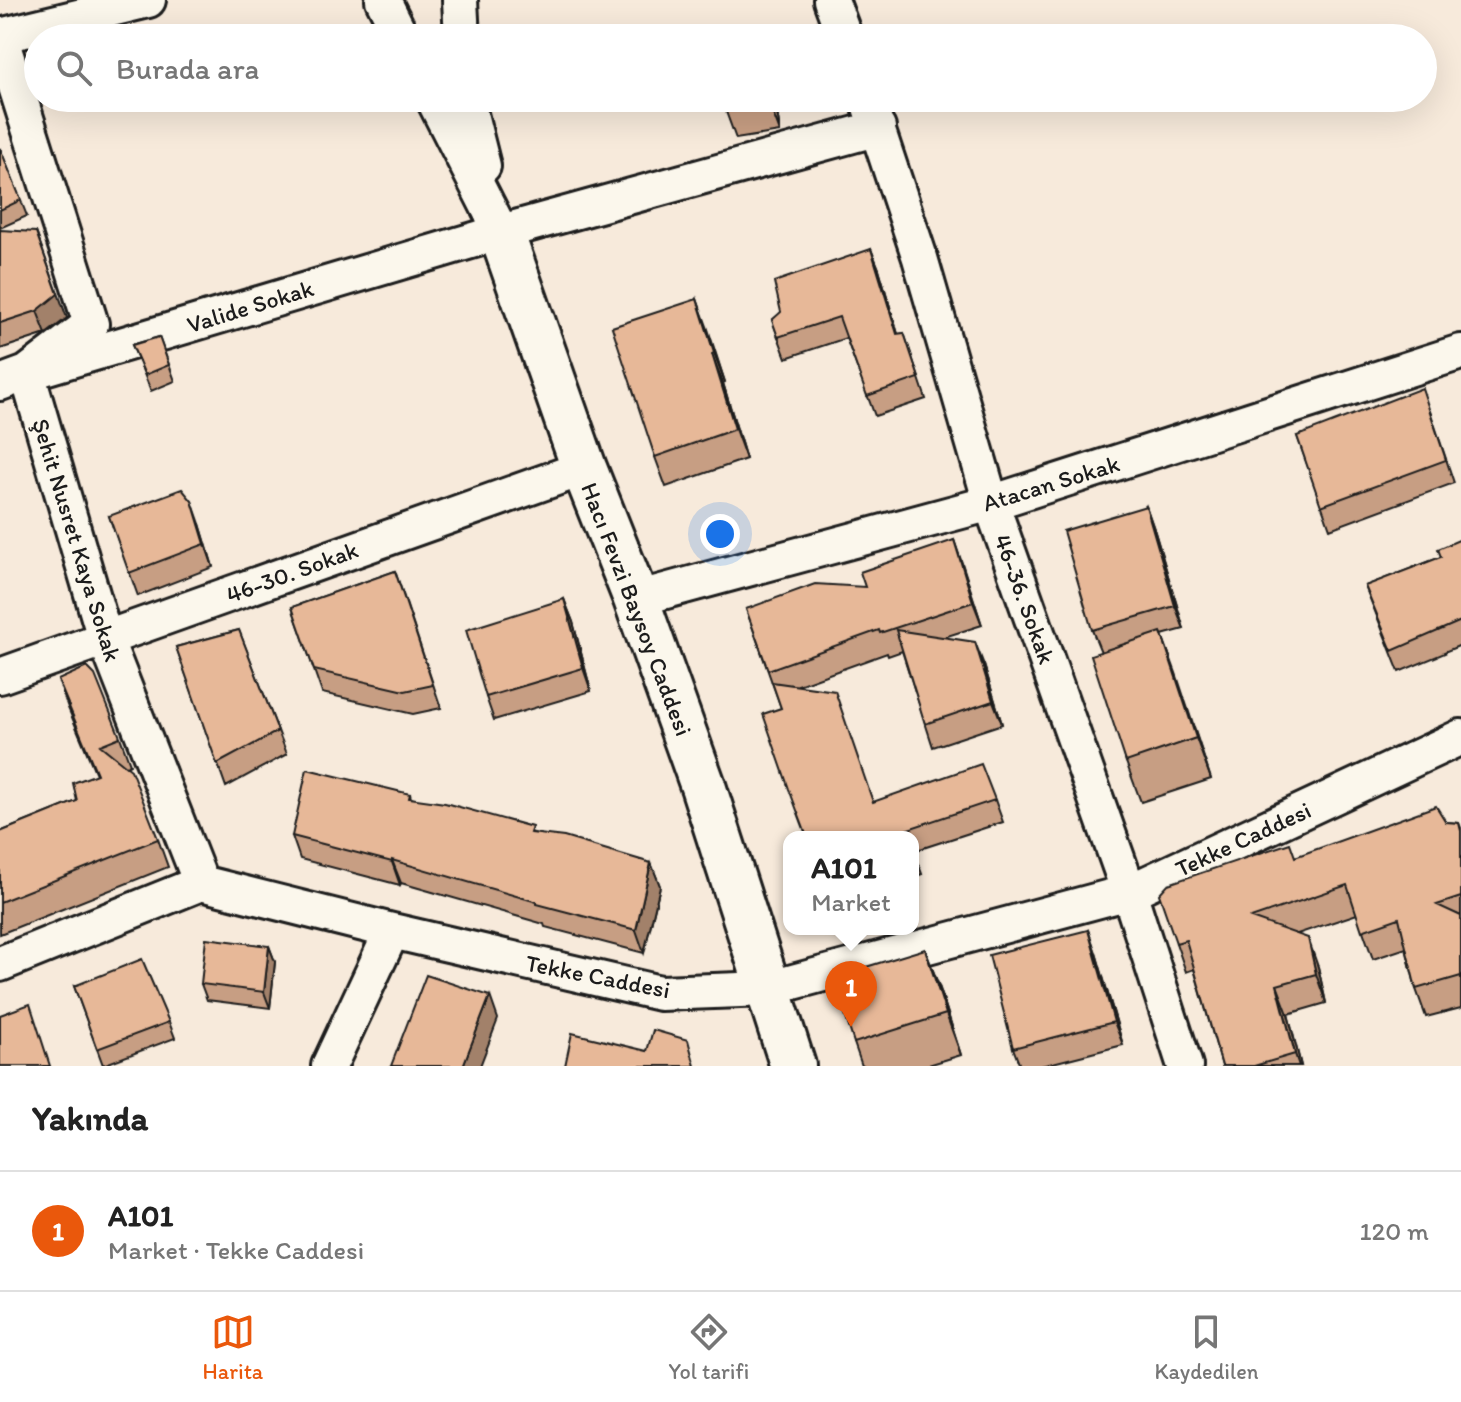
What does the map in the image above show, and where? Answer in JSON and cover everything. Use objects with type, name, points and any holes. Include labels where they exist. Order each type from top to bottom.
[{"type":"street","points":[[0,36],[71,0]]},
{"type":"street","points":[[49,24],[148,0]]},
{"type":"street","points":[[383,0],[395,24]]},
{"type":"street","points":[[460,0],[461,24]]},
{"type":"street","points":[[831,0],[840,24]]},
{"type":"street","points":[[0,36],[24,30]]},
{"type":"street","points":[[0,36],[91,324],[13,378]]},
{"type":"street","name":"Hacı Fevzi Baysoy Caddesi","points":[[440,112],[501,232]]},
{"type":"street","name":"Hacı Fevzi Baysoy Caddesi","points":[[470,112],[501,232],[584,468],[636,599],[703,786],[793,1066]]},
{"type":"street","name":"Valide Sokak","points":[[13,378],[501,232],[872,113]]},
{"type":"street","name":"46-36. Sokak","points":[[872,113],[920,258],[991,503],[1129,892],[1185,1066]]},
{"type":"street","name":"Atacan Sokak","points":[[636,599],[991,503],[1461,352]]},
{"type":"street","name":"Şehit Nusret Kaya Sokak","points":[[13,378],[105,638],[201,883]]},
{"type":"street","name":"46-30. Sokak","points":[[0,676],[584,468]]},
{"type":"street","name":"Tekke Caddesi","points":[[201,883],[660,993],[767,989],[1129,892],[1461,737]]},
{"type":"street","points":[[0,964],[201,883]]},
{"type":"street","points":[[329,1066],[392,931]]},
{"type":"street","name":"Hacı Fevzi Baysoy Caddesi","points":[[767,989],[784,1066]]},
{"type":"building","points":[[0,148],[21,200],[0,210]]},
{"type":"building","points":[[0,230],[36,232],[58,294],[37,311],[0,323]]},
{"type":"building","points":[[871,249],[897,334],[904,333],[919,378],[867,396],[839,317],[778,337],[772,320],[781,312],[774,282]]},
{"type":"building","points":[[697,299],[735,429],[655,457],[612,327]]},
{"type":"building","points":[[159,337],[169,365],[145,375],[132,345]]},
{"type":"building","points":[[1422,388],[1446,460],[1321,506],[1297,436]]},
{"type":"building","points":[[182,489],[192,501],[205,544],[129,573],[109,516]]},
{"type":"building","points":[[1146,506],[1175,606],[1092,630],[1063,531]]},
{"type":"building","points":[[1461,539],[1461,621],[1392,651],[1365,586],[1441,557],[1438,549]]},
{"type":"building","points":[[954,540],[973,602],[880,633],[879,630],[768,670],[746,609],[815,584],[865,587],[860,572]]},
{"type":"building","points":[[395,571],[433,685],[405,691],[314,670],[292,607]]},
{"type":"building","points":[[564,599],[583,668],[486,697],[466,630]]},
{"type":"building","points":[[239,630],[278,731],[217,764],[176,647]]},
{"type":"building","points":[[896,630],[975,642],[993,701],[925,724]]},
{"type":"building","points":[[1161,632],[1196,738],[1126,762],[1091,655]]},
{"type":"building","points":[[87,667],[95,675],[120,737],[100,745],[131,770],[158,839],[0,902],[0,832],[77,801],[73,783],[97,774],[58,680]]},
{"type":"building","points":[[772,682],[835,691],[873,802],[981,764],[995,800],[905,831],[805,831],[763,714],[781,708]]},
{"type":"building","points":[[307,769],[410,794],[409,798],[445,803],[532,827],[530,833],[564,837],[651,863],[636,930],[392,860],[292,836]]},
{"type":"building","points":[[1436,806],[1446,822],[1459,823],[1461,831],[1461,897],[1437,905],[1461,916],[1461,976],[1416,989],[1399,918],[1362,931],[1347,885],[1251,918],[1308,938],[1316,974],[1277,985],[1295,1054],[1254,1066],[1222,1066],[1186,940],[1176,943],[1159,894],[1168,884],[1290,843],[1295,857]]},
{"type":"building","points":[[1088,930],[1114,1022],[1013,1048],[989,955]]},
{"type":"building","points":[[206,938],[269,946],[264,992],[201,984]]},
{"type":"building","points":[[925,949],[946,1014],[854,1043],[833,977]]},
{"type":"building","points":[[142,959],[169,1022],[97,1049],[74,986]]},
{"type":"building","points":[[426,975],[490,996],[463,1066],[391,1066]]},
{"type":"building","points":[[30,1004],[50,1066],[0,1066],[0,1015]]},
{"type":"building","points":[[653,1030],[688,1040],[695,1066],[565,1066],[572,1033],[647,1051]]},
{"type":"place","name":"A101","points":[[851,1027]]}]
